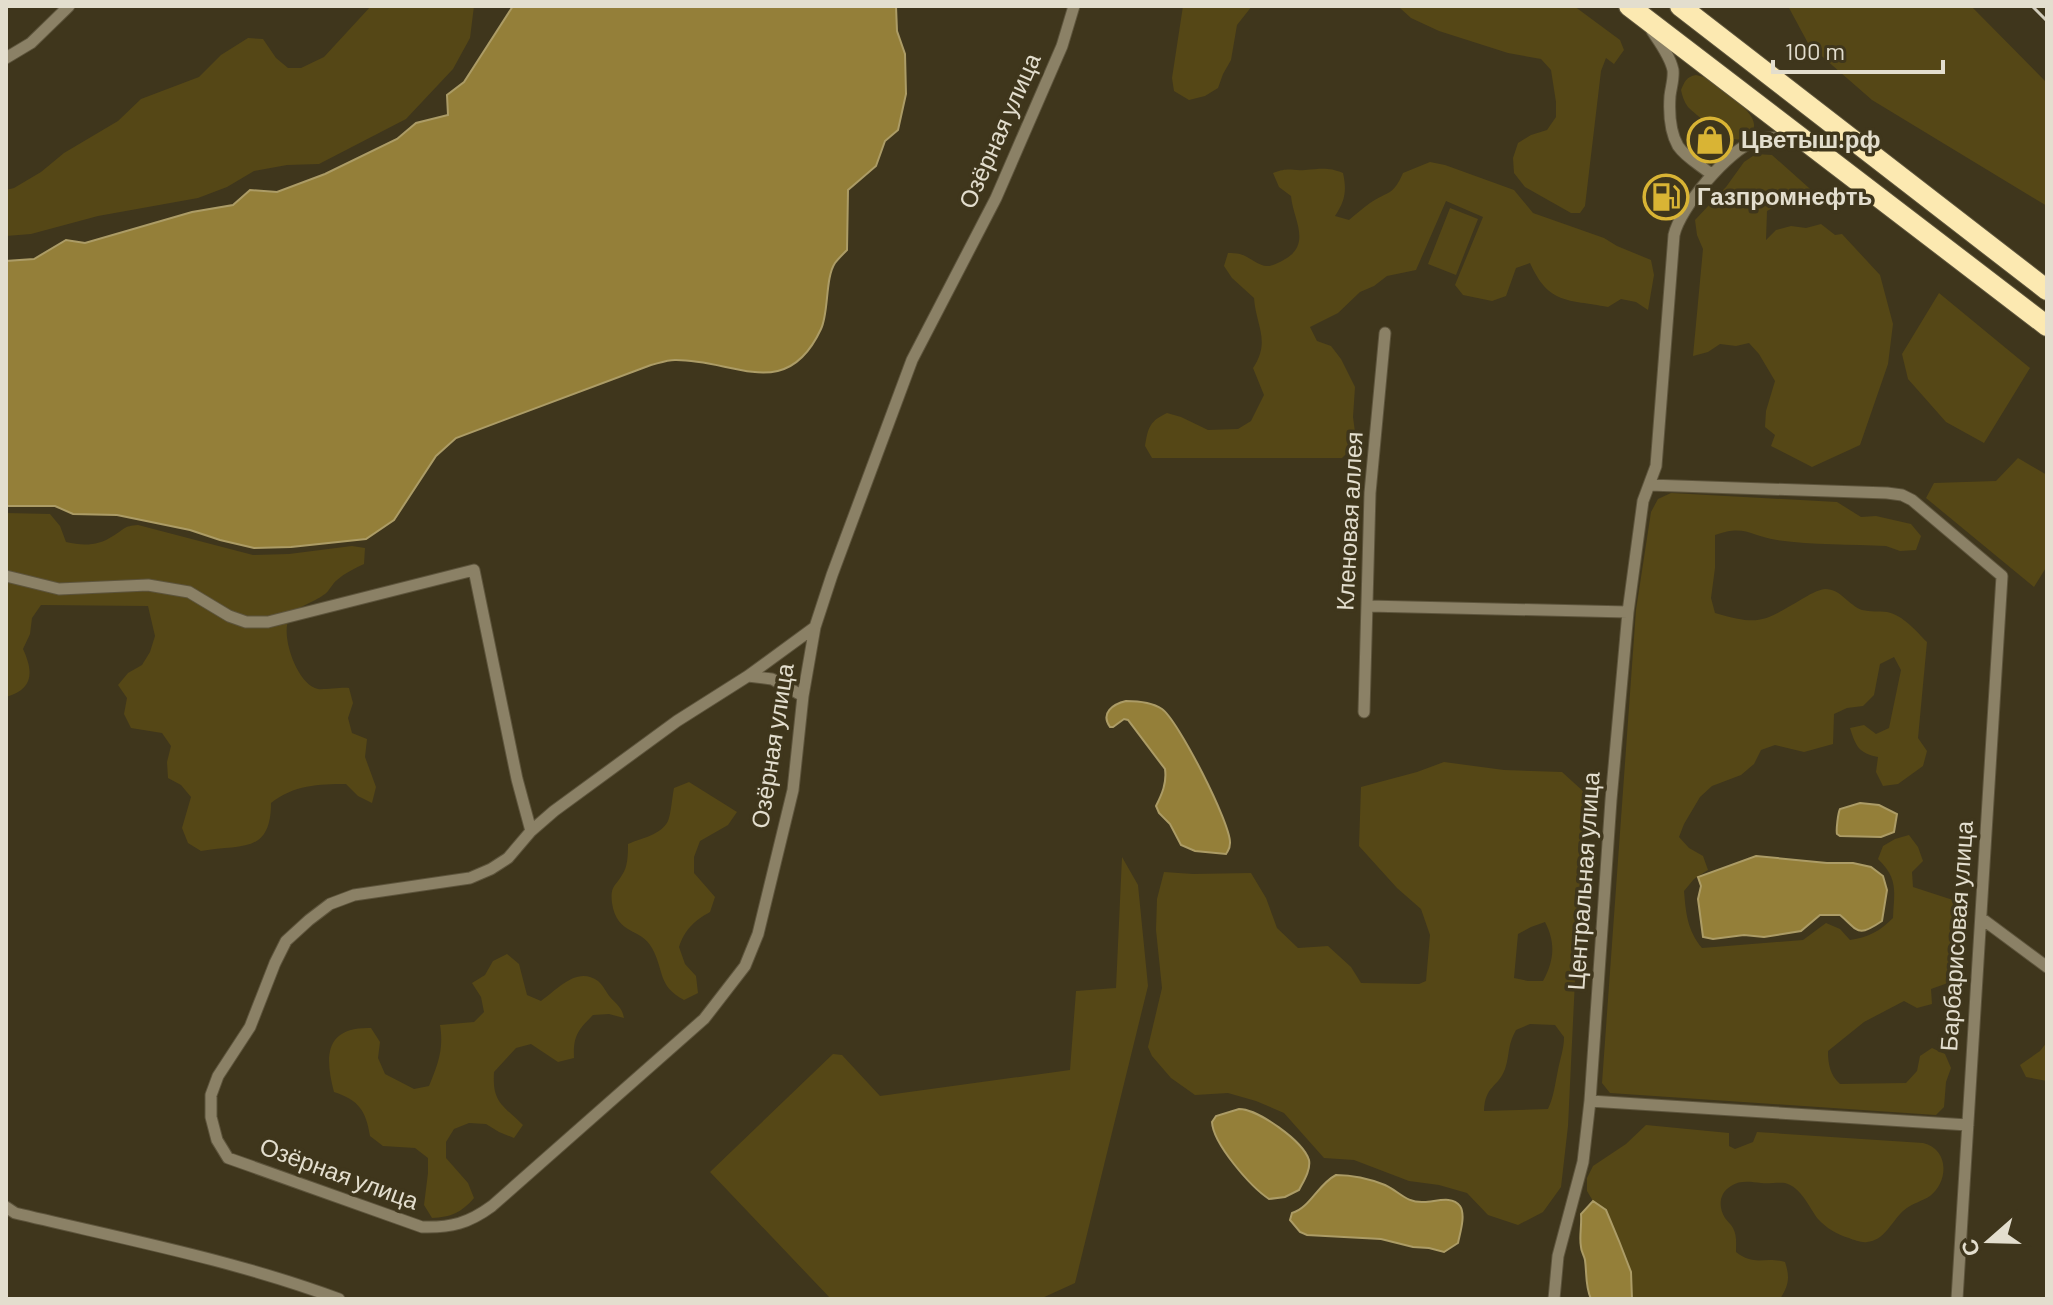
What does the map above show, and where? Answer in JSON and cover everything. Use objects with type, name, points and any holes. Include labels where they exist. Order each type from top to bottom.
[{"type":"highway","points":[[1680,6],[2047,290]]},
{"type":"highway","points":[[1635,11],[2047,326]]},
{"type":"street","points":[[6,58],[31,43],[69,6]]},
{"type":"street","name":"Озёрная улица","points":[[815,627],[554,811],[531,831],[508,858],[491,869],[470,878],[354,895],[330,904],[309,920],[286,941],[250,1027],[218,1076],[211,1095],[214,1129],[228,1158],[422,1227],[442,1228],[461,1223],[492,1206],[704,1019],[745,966],[758,934],[793,790],[803,696],[815,627],[912,360],[996,198],[1062,46],[1074,6]]},
{"type":"street","points":[[1635,11],[1665,50],[1673,70],[1671,124],[1677,145],[1712,175],[1739,149],[1755,141],[1778,138],[1817,151]]},
{"type":"street","name":"Центральная улица","points":[[1554,1299],[1558,1256],[1583,1162],[1590,1101],[1628,612],[1643,501],[1656,466],[1674,235],[1676,224],[1712,175]]},
{"type":"street","name":"Кленовая аллея","points":[[1364,712],[1370,493],[1385,333]]},
{"type":"street","name":"Барбарисовая улица","points":[[1649,485],[1902,495],[1912,500],[2002,576],[1957,1299]]},
{"type":"street","points":[[6,576],[59,589],[148,585],[189,592],[229,616],[246,622],[268,622],[474,570],[517,779],[531,831]]},
{"type":"street","points":[[1368,606],[1628,612]]},
{"type":"street","points":[[748,676],[772,679],[803,696]]},
{"type":"street","points":[[1981,918],[2047,967]]},
{"type":"street","points":[[1590,1101],[1968,1125]]},
{"type":"street","points":[[6,1207],[15,1213],[247,1268],[339,1299]]},
{"type":"shaded area","points":[[371,6],[474,6],[470,38],[453,69],[406,119],[319,164],[287,165],[254,171],[227,187],[198,198],[98,216],[31,234],[6,236],[6,190],[41,172],[64,153],[118,121],[141,99],[199,77],[221,55],[248,38],[263,39],[276,58],[288,68],[301,68],[324,57]]},
{"type":"shaded area","points":[[513,6],[896,6],[897,31],[905,54],[906,94],[898,130],[885,141],[876,166],[848,190],[847,250],[832,269],[821,329],[807,352],[792,365],[775,372],[738,370],[697,361],[663,362],[456,438],[436,456],[394,520],[366,539],[254,548],[190,530],[117,515],[73,514],[55,506],[6,506],[6,261],[34,259],[66,240],[85,243],[192,212],[233,205],[250,190],[277,192],[325,174],[397,139],[416,123],[448,115],[447,95],[464,82]]},
{"type":"shaded area","points":[[1183,6],[1252,6],[1237,25],[1231,60],[1218,88],[1205,96],[1189,100],[1174,91],[1172,78]]},
{"type":"shaded area","points":[[1394,6],[1574,6],[1620,40],[1624,50],[1614,64],[1606,58],[1601,71],[1585,206],[1580,213],[1571,213],[1525,187],[1514,173],[1513,158],[1518,143],[1547,130],[1556,117],[1551,70],[1541,59],[1508,53],[1439,31]]},
{"type":"shaded area","points":[[1788,6],[1971,6],[2047,83],[2047,206],[1872,100],[1809,45]]},
{"type":"shaded area","points":[[1696,75],[1704,77],[1749,113],[1754,123],[1750,134],[1743,139],[1730,138],[1688,107],[1681,90],[1686,80]]},
{"type":"shaded area","points":[[1756,154],[1772,155],[1818,196],[1809,206],[1780,204],[1767,211],[1766,240],[1776,230],[1791,226],[1806,228],[1821,224],[1835,235],[1842,234],[1880,275],[1893,324],[1888,364],[1860,445],[1812,467],[1771,446],[1775,435],[1765,427],[1766,411],[1775,381],[1749,343],[1736,346],[1720,344],[1708,352],[1693,356],[1703,249],[1695,220],[1744,162]]},
{"type":"shaded area","points":[[1430,162],[1514,190],[1533,213],[1604,238],[1651,260],[1654,275],[1648,310],[1636,302],[1621,299],[1608,307],[1561,298],[1544,286],[1530,263],[1516,268],[1506,296],[1492,301],[1463,295],[1455,285],[1483,217],[1446,201],[1416,270],[1387,276],[1360,292],[1338,313],[1310,327],[1317,341],[1331,346],[1341,359],[1355,387],[1353,447],[1342,458],[1152,458],[1145,446],[1147,434],[1153,422],[1161,416],[1167,413],[1181,417],[1208,430],[1238,429],[1251,421],[1264,395],[1253,368],[1262,341],[1254,298],[1224,266],[1228,253],[1240,254],[1265,266],[1271,265],[1287,258],[1298,245],[1299,230],[1291,196],[1279,187],[1273,173],[1324,169],[1343,173],[1344,196],[1335,216],[1349,220],[1393,189],[1403,173]]},
{"type":"shaded area","points":[[1450,208],[1478,219],[1456,275],[1428,264]]},
{"type":"shaded area","points":[[1939,293],[2030,368],[1984,443],[1946,422],[1908,379],[1902,354]]},
{"type":"shaded area","points":[[2018,458],[2047,475],[2047,566],[2034,587],[1926,498],[1934,483],[1996,481]]},
{"type":"shaded area","points":[[1671,493],[1837,502],[1861,517],[1876,516],[1911,524],[1921,536],[1916,550],[1900,551],[1886,546],[1777,540],[1741,531],[1715,535],[1711,598],[1715,613],[1742,620],[1761,620],[1825,589],[1836,592],[1862,610],[1893,614],[1927,642],[1918,738],[1927,751],[1923,766],[1898,784],[1883,786],[1876,772],[1878,757],[1862,751],[1852,735],[1850,728],[1864,725],[1876,734],[1889,728],[1901,670],[1894,657],[1880,664],[1874,695],[1863,706],[1834,714],[1833,744],[1804,752],[1775,745],[1761,750],[1754,764],[1741,775],[1712,786],[1700,797],[1679,837],[1689,848],[1703,856],[1708,870],[1694,879],[1684,891],[1690,928],[1702,948],[1803,940],[1826,923],[1840,929],[1850,940],[1874,933],[1893,918],[1894,901],[1892,880],[1878,859],[1883,846],[1909,835],[1923,861],[1912,872],[1913,887],[1956,901],[1960,911],[1963,938],[1958,976],[1931,989],[1932,1004],[1917,1008],[1904,1001],[1864,1022],[1828,1051],[1828,1060],[1840,1084],[1906,1083],[1917,1071],[1920,1056],[1932,1048],[1945,1054],[1951,1068],[1946,1082],[1944,1107],[1936,1115],[1610,1093],[1602,1083],[1636,610],[1651,512],[1658,499]]},
{"type":"shaded area","points":[[6,513],[50,514],[60,526],[66,542],[78,544],[102,542],[127,527],[138,525],[253,555],[352,546],[365,548],[364,564],[343,575],[325,594],[292,615],[287,637],[298,670],[311,686],[318,689],[349,688],[353,703],[348,718],[352,733],[367,739],[365,757],[376,787],[372,803],[358,796],[346,784],[307,787],[288,792],[271,803],[266,831],[251,844],[201,851],[188,843],[182,828],[191,797],[181,785],[168,778],[167,762],[171,746],[162,733],[131,728],[124,714],[127,698],[118,685],[128,673],[142,665],[150,652],[155,636],[148,606],[41,605],[32,618],[30,634],[23,649],[29,666],[29,679],[22,690],[6,697]]},
{"type":"shaded area","points":[[1126,701],[1162,709],[1180,732],[1222,816],[1230,843],[1226,854],[1195,851],[1181,845],[1170,824],[1159,813],[1156,806],[1165,784],[1165,769],[1128,720],[1124,719],[1113,727],[1107,722],[1109,710]]},
{"type":"shaded area","points":[[1444,762],[1504,770],[1562,772],[1584,792],[1568,1126],[1561,1187],[1543,1212],[1518,1225],[1488,1215],[1467,1193],[1409,1181],[1354,1160],[1324,1158],[1284,1113],[1228,1093],[1195,1095],[1171,1078],[1148,1047],[1162,988],[1156,930],[1157,899],[1164,872],[1251,873],[1266,898],[1277,928],[1298,948],[1328,946],[1351,967],[1361,983],[1419,984],[1426,981],[1430,935],[1421,909],[1359,846],[1361,787]],"holes":[[[1545,922],[1551,937],[1552,952],[1543,981],[1514,978],[1518,934]],[[1530,1024],[1555,1025],[1564,1037],[1548,1109],[1484,1111],[1489,1091],[1505,1069],[1516,1030]]]},
{"type":"shaded area","points":[[689,782],[737,812],[728,825],[700,841],[694,857],[694,873],[715,897],[710,912],[691,926],[679,947],[685,964],[696,976],[698,993],[684,1000],[665,983],[647,941],[619,921],[612,903],[612,893],[625,868],[628,844],[651,836],[665,826],[674,788]]},
{"type":"shaded area","points":[[1860,803],[1879,805],[1897,814],[1894,832],[1881,837],[1837,834],[1840,809]]},
{"type":"shaded area","points":[[1756,856],[1871,867],[1883,876],[1887,890],[1882,921],[1863,931],[1840,915],[1820,915],[1801,931],[1764,937],[1703,937],[1698,877]]},
{"type":"shaded area","points":[[1122,857],[1138,885],[1148,986],[1075,1283],[1040,1299],[831,1299],[710,1172],[833,1054],[842,1055],[880,1096],[1070,1070],[1076,991],[1116,988]]},
{"type":"shaded area","points":[[507,954],[519,964],[527,995],[541,1001],[568,981],[590,977],[601,984],[621,1009],[624,1018],[609,1014],[593,1015],[578,1034],[574,1058],[558,1062],[531,1044],[516,1048],[494,1072],[494,1082],[500,1103],[523,1125],[514,1138],[486,1124],[469,1123],[454,1129],[446,1142],[446,1158],[468,1183],[474,1198],[455,1213],[432,1218],[424,1205],[428,1158],[415,1148],[383,1146],[370,1136],[360,1108],[350,1099],[334,1092],[329,1055],[332,1045],[345,1032],[371,1028],[380,1042],[378,1058],[385,1074],[414,1089],[429,1086],[439,1056],[440,1025],[474,1022],[484,1012],[481,997],[472,983],[485,975],[493,961]]},
{"type":"shaded area","points":[[2047,1042],[2047,1081],[2026,1077],[2020,1065]]},
{"type":"shaded area","points":[[1239,1109],[1268,1120],[1305,1152],[1309,1168],[1299,1190],[1285,1197],[1269,1199],[1234,1164],[1219,1142],[1212,1122],[1216,1116]]},
{"type":"shaded area","points":[[1646,1125],[1729,1133],[1729,1146],[1735,1149],[1753,1142],[1757,1132],[1923,1143],[1932,1146],[1942,1158],[1943,1174],[1930,1196],[1903,1211],[1878,1238],[1865,1242],[1832,1231],[1818,1219],[1791,1185],[1734,1184],[1724,1192],[1721,1205],[1734,1231],[1736,1252],[1749,1259],[1785,1262],[1788,1281],[1780,1299],[1632,1299],[1619,1241],[1606,1210],[1593,1201],[1587,1191],[1587,1178],[1593,1166],[1626,1144]]},
{"type":"shaded area","points":[[1336,1175],[1379,1183],[1412,1201],[1448,1200],[1457,1203],[1462,1214],[1458,1243],[1444,1252],[1381,1239],[1300,1232],[1290,1220],[1292,1213],[1304,1206]]},
{"type":"shaded area","points":[[1593,1201],[1606,1210],[1619,1241],[1631,1272],[1632,1299],[1591,1299],[1580,1239],[1581,1214]]},
{"type":"railway","points":[[2032,6],[2047,21]]},
{"type":"place","name":"Цветыш.рф","points":[[1710,140]]},
{"type":"place","name":"Газпромнефть","points":[[1666,197]]}]
